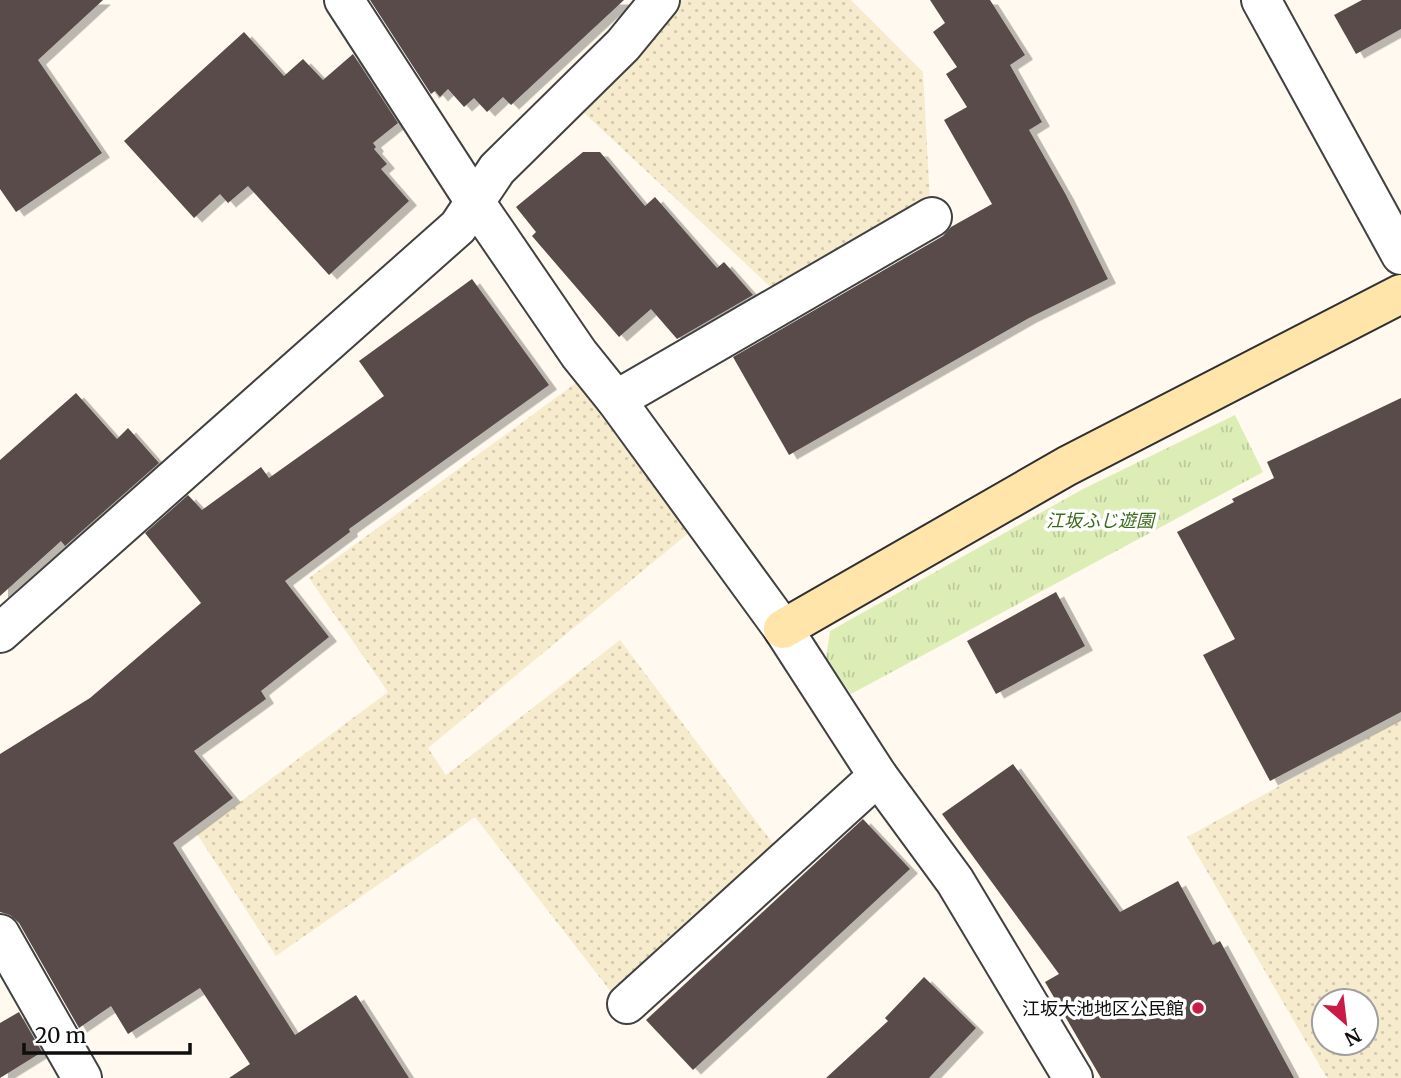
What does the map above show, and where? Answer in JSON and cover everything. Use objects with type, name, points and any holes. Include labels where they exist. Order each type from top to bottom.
[{"type":"street","points":[[344,0],[475,202],[579,354],[616,400],[782,629],[878,776],[955,881],[1073,1078]]},
{"type":"street","points":[[0,633],[458,227],[498,169],[623,45],[660,0]]},
{"type":"street","points":[[1261,0],[1401,256]]},
{"type":"street","points":[[616,400],[932,217]]},
{"type":"street","points":[[782,629],[1067,466],[1401,294]]},
{"type":"street","points":[[626,1004],[878,776]]},
{"type":"street","points":[[0,934],[82,1078]]},
{"type":"shaded area","points":[[677,0],[851,0],[923,72],[930,202],[775,291],[582,111]]},
{"type":"shaded area","points":[[576,383],[691,531],[428,748],[446,775],[620,640],[774,845],[612,993],[475,817],[276,956],[197,834],[388,692],[309,578]]},
{"type":"shaded area","points":[[1401,719],[1401,1078],[1327,1078],[1315,1057],[1380,1057],[1380,987],[1310,987],[1310,1049],[1187,837]]},
{"type":"green space","name":"江坂ふじ遊園","points":[[1235,415],[1263,472],[851,694],[826,658],[830,631],[1083,489]]},
{"type":"building","points":[[0,0],[103,0],[38,60],[102,153],[16,212],[0,189]]},
{"type":"building","points":[[370,0],[624,0],[511,105],[503,97],[487,112],[474,98],[464,107],[448,89],[440,97],[435,91],[431,94]]},
{"type":"building","points":[[930,0],[990,0],[1025,55],[1010,65],[1042,122],[1029,130],[1066,195],[1108,279],[1029,318],[789,455],[733,357],[943,236],[951,227],[992,204],[944,120],[967,107],[946,74],[957,67],[933,32],[945,23]]},
{"type":"building","points":[[1362,0],[1401,0],[1401,29],[1356,54],[1334,15]]},
{"type":"building","points":[[244,32],[284,76],[303,59],[323,80],[353,54],[398,123],[373,143],[376,147],[374,149],[387,164],[381,169],[409,201],[329,275],[248,186],[228,203],[220,194],[194,218],[124,141]]},
{"type":"building","points":[[583,152],[600,152],[645,206],[655,197],[717,268],[724,262],[753,295],[677,339],[651,309],[619,337],[532,236],[536,232],[516,207]]},
{"type":"building","points":[[472,279],[549,385],[349,529],[350,532],[285,581],[329,637],[261,691],[266,699],[194,751],[233,798],[173,843],[295,1035],[356,995],[409,1078],[229,1078],[250,1064],[200,988],[128,1034],[111,1006],[79,1028],[19,923],[10,915],[0,912],[0,754],[90,698],[201,603],[145,533],[188,495],[202,510],[261,467],[269,478],[384,396],[359,361]]},
{"type":"building","points":[[76,393],[117,439],[128,428],[159,463],[65,546],[61,541],[0,596],[0,460]]},
{"type":"building","points":[[1401,398],[1401,712],[1270,781],[1203,655],[1235,639],[1177,532],[1274,478],[1267,462]]},
{"type":"building","points":[[1056,592],[1085,646],[996,694],[967,641]]},
{"type":"building","points":[[1013,764],[1120,912],[1178,881],[1213,945],[1220,941],[1294,1078],[1101,1078],[1045,982],[1059,974],[942,814]]},
{"type":"building","points":[[863,819],[910,869],[693,1070],[646,1020]]},
{"type":"building","points":[[924,977],[976,1028],[929,1078],[826,1078],[888,1021],[885,1018]]},
{"type":"building","points":[[19,1012],[42,1052],[0,1078],[0,1023]]},
{"type":"place","name":"江坂大池地区公民館","points":[[1198,1008]]}]
